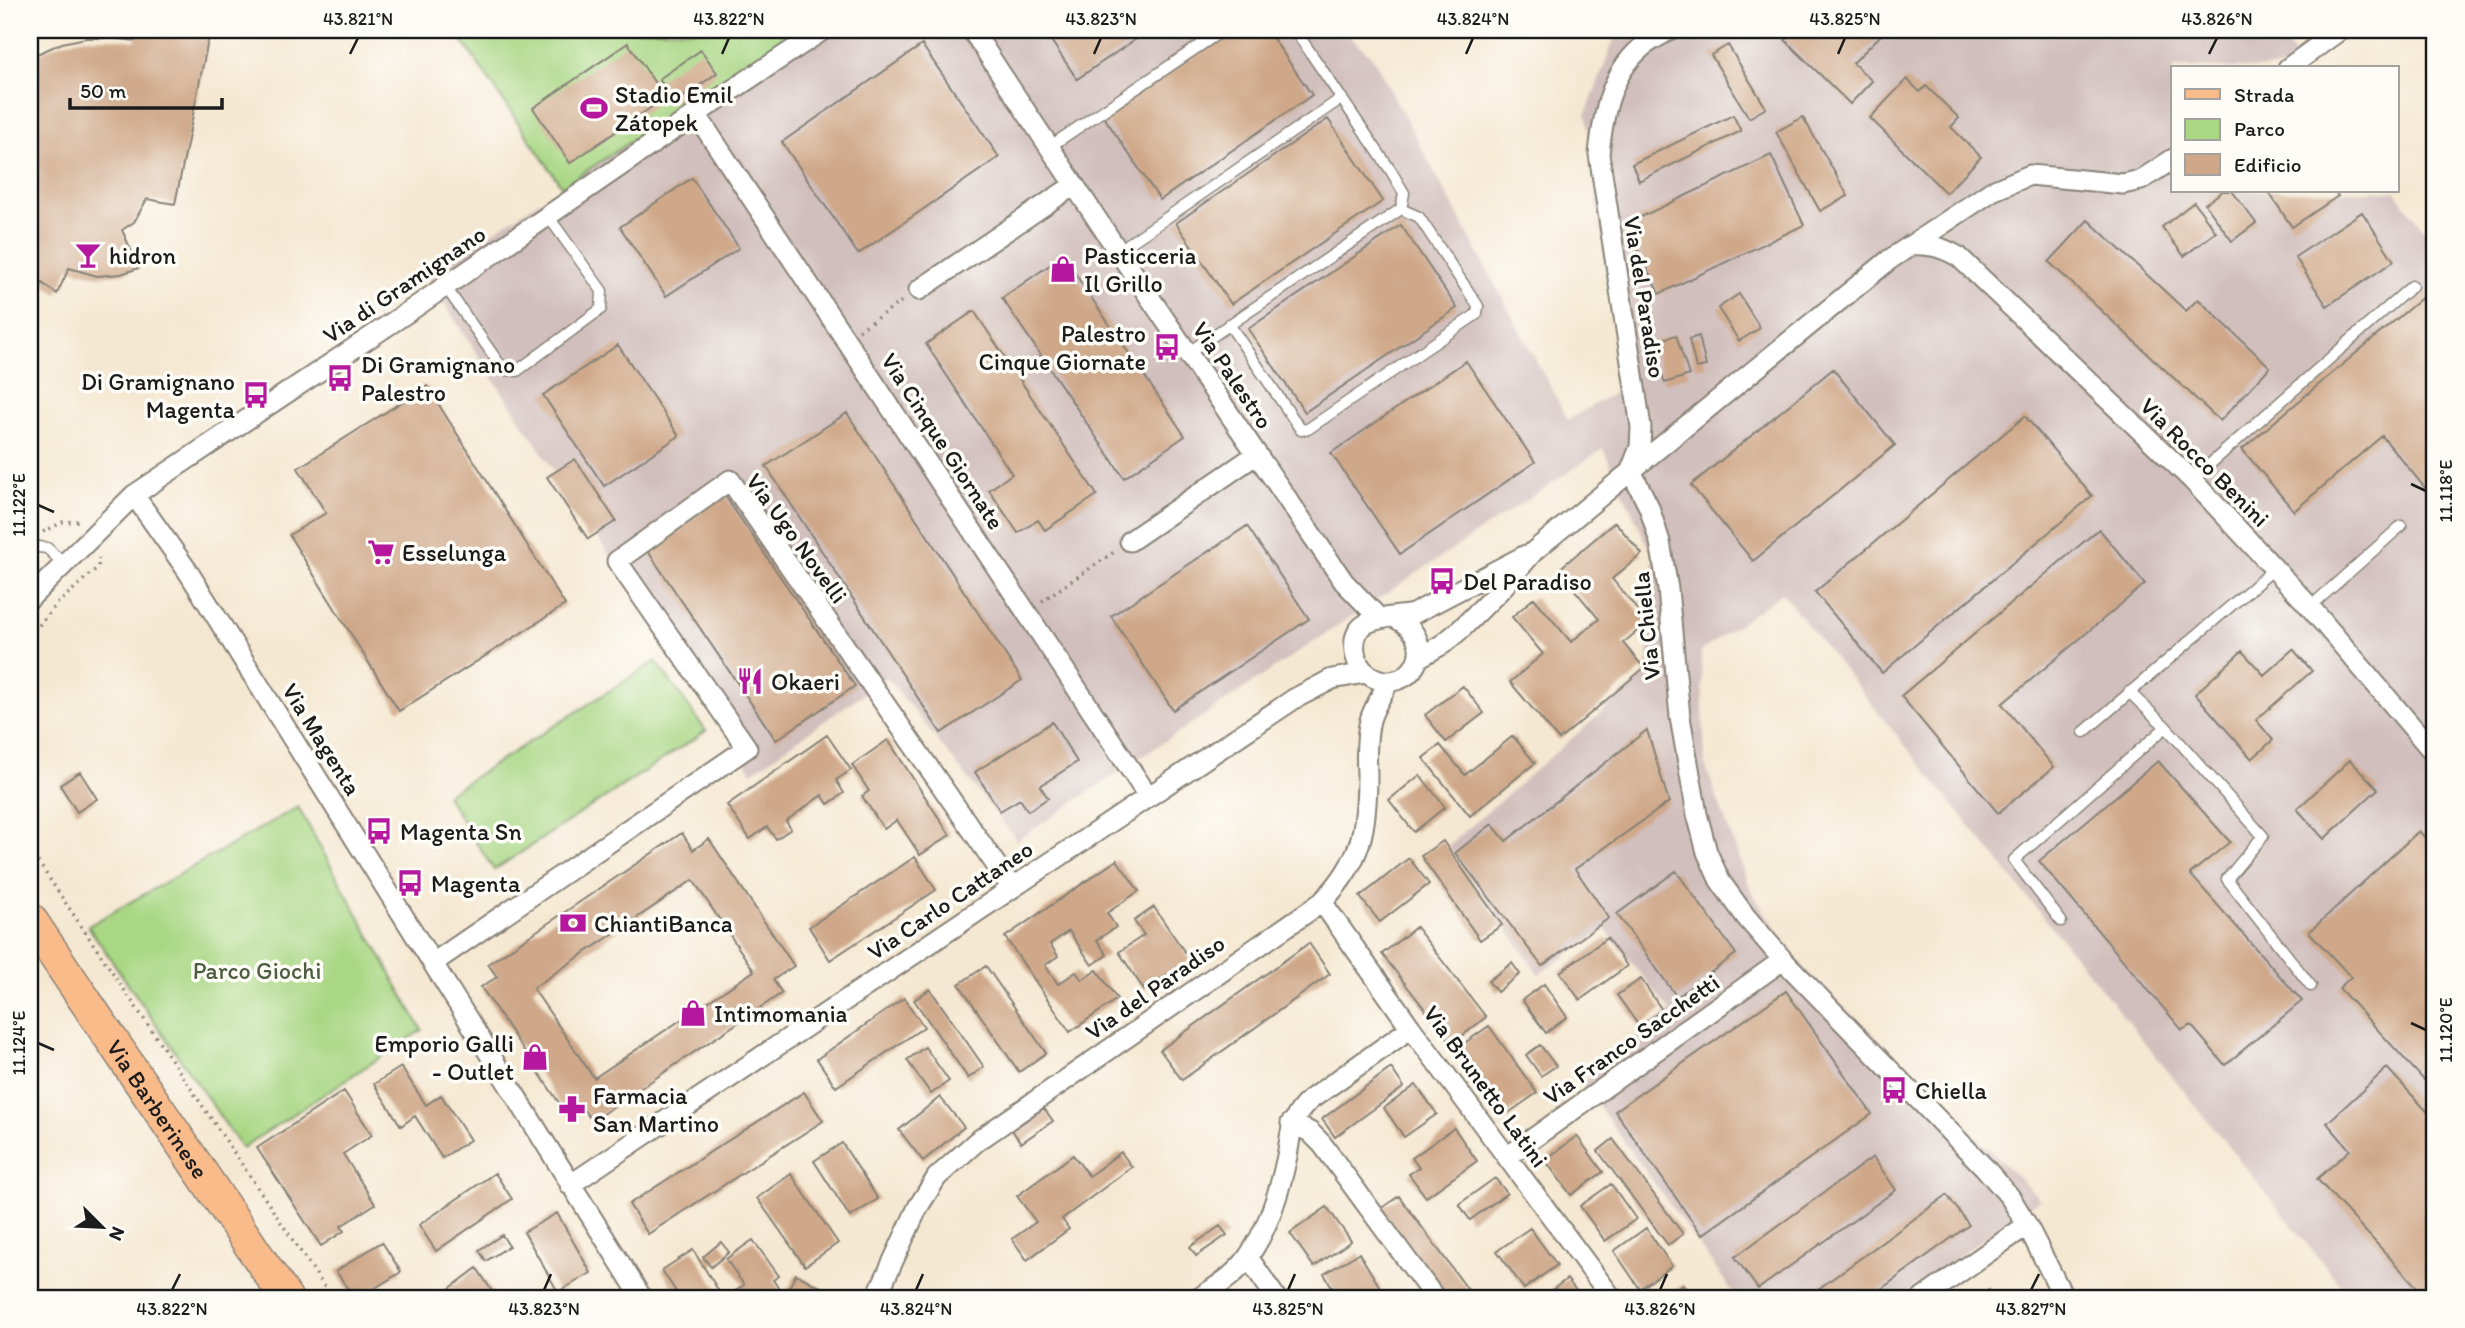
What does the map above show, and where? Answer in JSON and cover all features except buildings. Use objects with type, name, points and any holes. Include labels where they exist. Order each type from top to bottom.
[{"type":"main road","name":"Via Barberinese","points":[[30,919],[286,1298]]},
{"type":"street","name":"Via di Gramignano","points":[[30,598],[134,495],[823,30]]},
{"type":"street","name":"Via Palestro","points":[[972,30],[1118,251],[1345,584],[1360,631]]},
{"type":"street","name":"Via del Paradiso","points":[[876,1298],[924,1197],[937,1177],[976,1142],[1322,902],[1339,885],[1351,867],[1364,832],[1366,752],[1370,721],[1389,681],[1408,674],[1420,657],[1443,644],[1472,619],[1534,551],[1631,471],[1640,447],[1641,427],[1599,154],[1602,122],[1609,96],[1621,70],[1641,48],[1669,30]]},
{"type":"street","points":[[2291,66],[2340,30]]},
{"type":"street","name":"Via Cinque Giornate","points":[[696,114],[1148,796]]},
{"type":"street","points":[[1631,471],[1911,245],[1992,191],[2030,176],[2123,184],[2141,180],[2171,160]]},
{"type":"street","points":[[919,290],[1074,185]]},
{"type":"street","name":"Via Rocco Benini","points":[[1911,245],[1943,247],[1959,257],[2192,480],[2275,567],[2435,754]]},
{"type":"street","name":"Via Palestro","points":[[1130,541],[1257,454]]},
{"type":"street","name":"Via Chiella","points":[[1631,471],[1649,507],[1661,542],[1680,717],[1697,814],[1707,852],[1720,881],[1783,960],[2010,1197],[2064,1298]]},
{"type":"street","name":"Via Ugo Novelli","points":[[433,963],[747,748],[617,561],[730,480],[1012,888]]},
{"type":"street","name":"Via Magenta","points":[[134,495],[187,570],[642,1298]]},
{"type":"street","name":"Via del Paradiso","points":[[1360,631],[1365,625],[1387,617],[1424,609],[1534,551]]},
{"type":"street","name":"Via Palestro","points":[[1345,584],[1387,617]]},
{"type":"street","points":[[1387,617],[1407,623],[1415,631],[1419,640],[1420,657]]},
{"type":"street","points":[[1360,631],[1355,649],[1360,667],[1375,678],[1389,681]]},
{"type":"street","name":"Via Carlo Cattaneo","points":[[570,1185],[1294,699],[1332,679],[1365,673]]},
{"type":"street","name":"Via Brunetto Latini","points":[[1322,902],[1411,1028],[1612,1298]]},
{"type":"street","name":"Via Franco Sacchetti","points":[[1507,1157],[1783,960]]},
{"type":"street","points":[[1199,1298],[1227,1279],[1248,1257],[1266,1224],[1279,1188],[1292,1123],[1299,1110],[1411,1028]]},
{"type":"street","points":[[1292,1123],[1310,1132],[1322,1143],[1435,1298]]},
{"type":"street","points":[[1923,1298],[2027,1225]]},
{"type":"street","points":[[1248,1257],[1276,1298]]},
{"type":"lane","points":[[1049,147],[1223,30]]},
{"type":"lane","points":[[1189,352],[1401,209],[1404,194],[1295,30]]},
{"type":"lane","points":[[1118,251],[1342,98]]},
{"type":"lane","points":[[1230,324],[1301,430],[1308,429],[1477,314],[1478,306],[1419,217],[1401,209]]},
{"type":"lane","points":[[445,286],[498,362],[506,370],[517,371],[601,309],[602,291],[548,216]]},
{"type":"lane","points":[[2192,480],[2412,286]]},
{"type":"lane","points":[[2310,607],[2401,526]]},
{"type":"lane","points":[[32,541],[47,548],[64,564]]},
{"type":"lane","points":[[2084,732],[2275,567]]},
{"type":"lane","points":[[2129,692],[2166,727],[2263,836],[2227,879],[2311,986]]},
{"type":"lane","points":[[2061,921],[2014,860],[2166,727]]},
{"type":"path","points":[[846,339],[919,290]]},
{"type":"path","points":[[32,541],[63,522],[79,520],[94,535]]},
{"type":"path","points":[[1026,612],[1130,541]]},
{"type":"path","points":[[30,850],[332,1298]]},
{"type":"shaded area","points":[[799,30],[1343,30],[1373,58],[1568,420],[1622,388],[1586,114],[1616,34],[1622,30],[2276,30],[2303,66],[2171,66],[2171,192],[2396,192],[2424,230],[2435,231],[2435,1298],[2351,1298],[1782,593],[1701,651],[1705,765],[1752,893],[1802,967],[2040,1199],[1899,1298],[1737,1298],[1582,1083],[1670,1011],[1605,929],[1539,974],[1448,846],[1647,673],[1653,557],[1603,449],[1017,840],[887,677],[752,772],[426,276]]},
{"type":"green space","name":"Stadio Emil Zátopek","points":[[455,30],[799,30],[562,187]]},
{"type":"green space","points":[[656,661],[706,731],[494,870],[446,795]]},
{"type":"green space","name":"Parco Giochi","points":[[298,807],[422,1030],[242,1148],[88,926]]},
{"type":"place","name":"Stadio Emil Zátopek","points":[[594,108]]},
{"type":"place","name":"hidron","points":[[88,255]]},
{"type":"place","name":"Pasticceria Il Grillo","points":[[1063,269]]},
{"type":"place","name":"Palestro Cinque Giornate","points":[[1167,347]]},
{"type":"place","name":"Di Gramignano Palestro","points":[[340,378]]},
{"type":"place","name":"Di Gramignano Magenta","points":[[256,395]]},
{"type":"place","name":"Esselunga","points":[[381,552]]},
{"type":"place","name":"Del Paradiso","points":[[1442,581]]},
{"type":"place","name":"Okaeri","points":[[750,681]]},
{"type":"place","name":"Magenta Sn","points":[[379,831]]},
{"type":"place","name":"Magenta","points":[[410,883]]},
{"type":"place","name":"ChiantiBanca","points":[[573,923]]},
{"type":"place","name":"Intimomania","points":[[693,1013]]},
{"type":"place","name":"Emporio Galli - Outlet","points":[[535,1057]]},
{"type":"place","name":"Chiella","points":[[1894,1090]]},
{"type":"place","name":"Farmacia San Martino","points":[[572,1109]]}]
